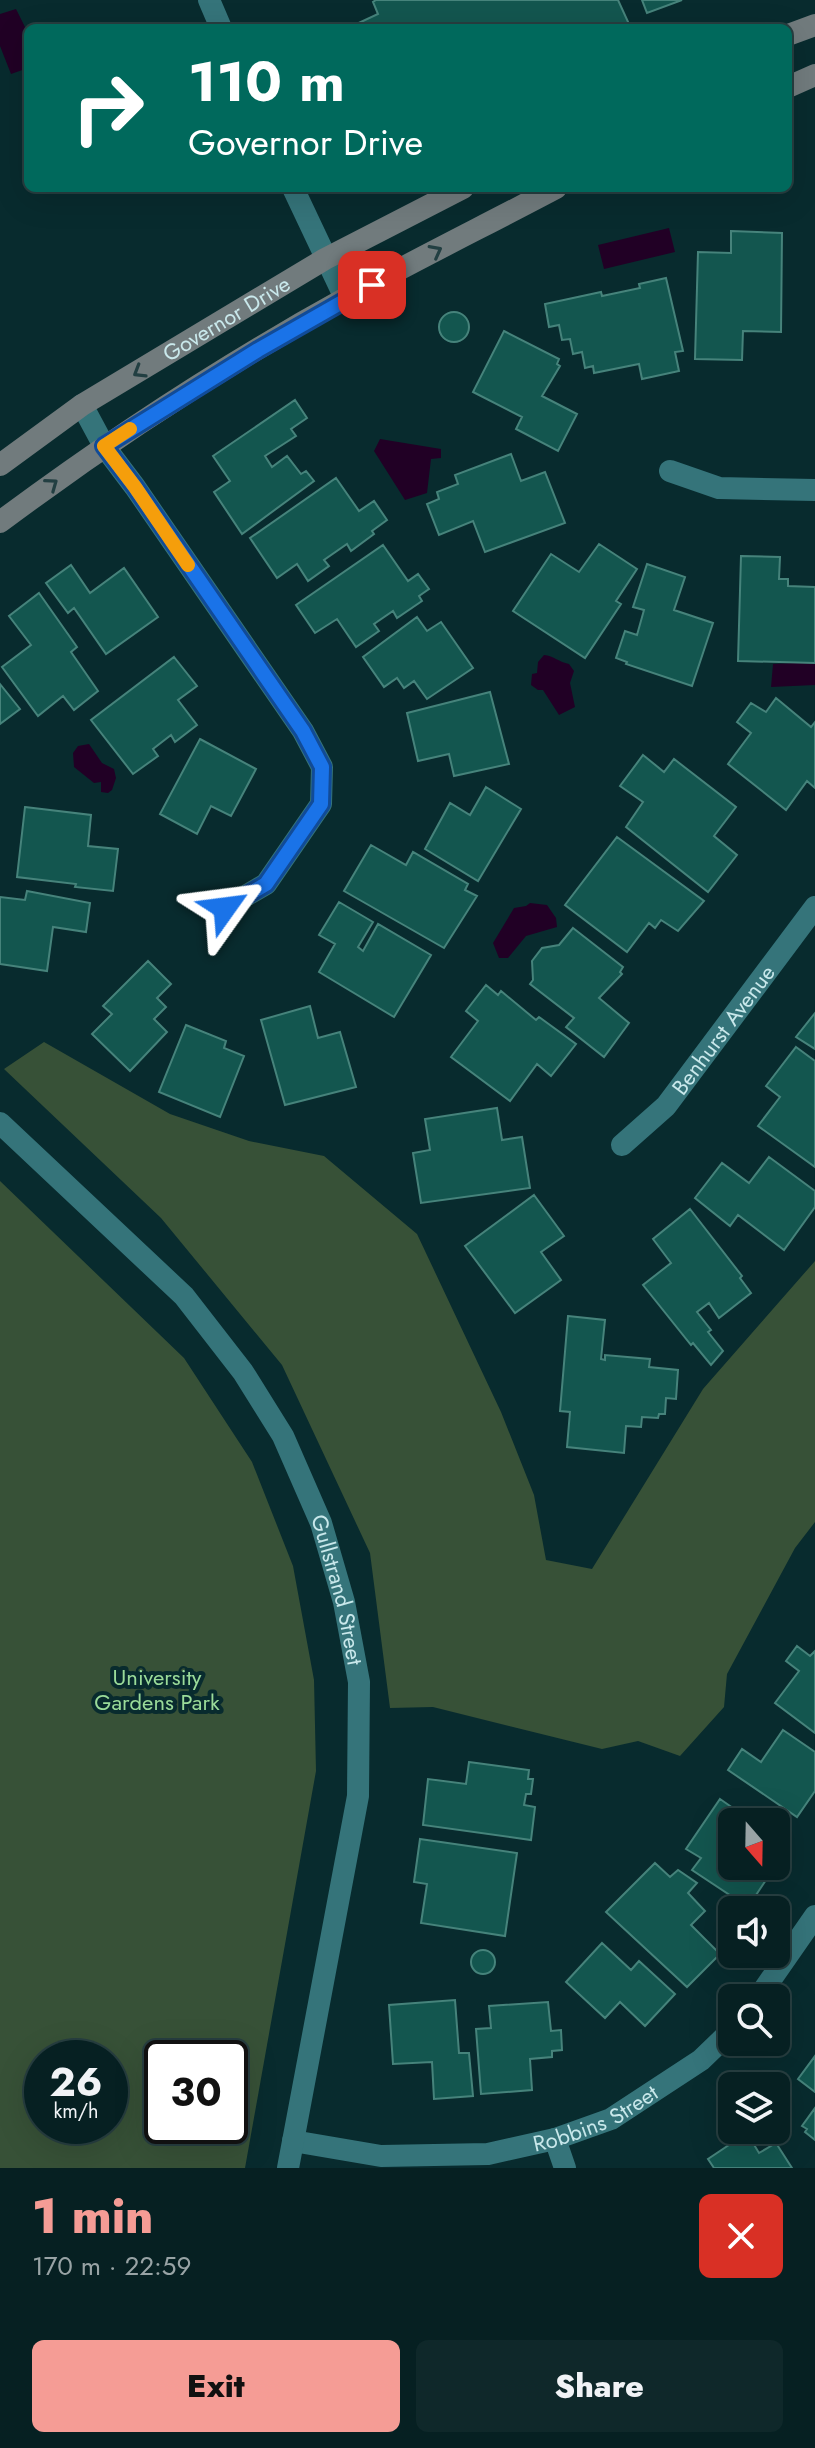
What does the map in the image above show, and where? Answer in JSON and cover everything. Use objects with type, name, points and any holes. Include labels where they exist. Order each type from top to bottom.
[{"type":"main road","points":[[792,34],[815,25]]},
{"type":"main road","points":[[792,85],[815,75]]},
{"type":"main road","name":"Governor Drive","points":[[0,465],[82,405],[325,259],[455,192]]},
{"type":"main road","name":"Governor Drive","points":[[0,522],[104,446],[345,298],[548,192]]},
{"type":"street","points":[[209,0],[219,24]]},
{"type":"street","points":[[295,192],[345,298]]},
{"type":"street","points":[[82,405],[104,446],[303,731],[322,767],[321,804],[266,884],[225,908]]},
{"type":"street","points":[[670,471],[719,488],[815,490]]},
{"type":"street","name":"Benhurst Avenue","points":[[622,1145],[666,1106],[815,907]]},
{"type":"street","name":"Gullstrand Street","points":[[0,1123],[184,1296],[243,1372],[283,1436],[321,1523],[341,1589],[359,1682],[358,1796],[288,2168]]},
{"type":"street","points":[[768,1984],[815,1916]]},
{"type":"street","name":"Robbins Street","points":[[293,2141],[381,2156],[488,2154],[555,2139],[611,2119],[701,2060],[718,2044]]},
{"type":"street","points":[[555,2139],[565,2168]]},
{"type":"green space","points":[[44,1042],[170,1114],[249,1141],[324,1156],[417,1234],[501,1412],[534,1495],[546,1560],[592,1569],[703,1389],[815,1261],[815,1522],[795,1548],[727,1674],[724,1707],[680,1756],[638,1741],[602,1749],[433,1707],[390,1708],[370,1553],[282,1365],[161,1218],[4,1069]]},
{"type":"green space","name":"University Gardens Park","points":[[0,1181],[184,1358],[252,1462],[293,1566],[314,1680],[316,1771],[245,2168],[0,2168]]},
{"type":"shaded area","points":[[16,9],[24,25],[24,69],[11,74],[0,46],[0,14]]},
{"type":"shaded area","points":[[669,228],[675,252],[604,269],[598,245]]},
{"type":"shaded area","points":[[380,439],[441,449],[441,458],[431,459],[427,493],[405,500],[374,451]]},
{"type":"shaded area","points":[[544,655],[569,664],[574,671],[570,683],[575,707],[559,715],[543,690],[531,685],[532,674],[537,673],[538,662]]},
{"type":"shaded area","points":[[815,662],[815,685],[771,687],[773,664]]},
{"type":"shaded area","points":[[89,744],[102,763],[114,769],[116,778],[108,793],[101,792],[101,782],[94,783],[74,767],[73,753],[78,746]]},
{"type":"shaded area","points":[[530,903],[547,905],[556,918],[557,927],[526,936],[508,958],[499,958],[493,943],[514,908]]},
{"type":"building","points":[[618,0],[629,24],[357,24],[378,14],[373,2]]},
{"type":"building","points":[[642,0],[682,0],[647,13]]},
{"type":"building","points":[[731,231],[782,233],[781,332],[743,331],[742,360],[695,359],[698,252],[731,253]]},
{"type":"building","points":[[666,278],[683,351],[675,352],[679,371],[642,379],[639,364],[594,373],[593,366],[585,368],[582,352],[573,354],[570,339],[562,340],[559,325],[549,327],[545,304],[601,292],[602,296],[640,288],[639,284]]},
{"type":"building","points":[[454,312],[465,316],[469,327],[465,338],[454,342],[443,338],[439,327],[443,316]]},
{"type":"building","points":[[504,331],[559,359],[557,364],[560,366],[542,396],[577,414],[558,451],[516,429],[522,417],[473,392]]},
{"type":"building","points":[[295,400],[307,418],[291,429],[296,436],[265,456],[272,467],[287,456],[301,474],[306,471],[314,481],[242,534],[214,492],[230,481],[213,456]]},
{"type":"building","points":[[511,454],[521,481],[545,472],[565,523],[485,552],[473,521],[439,535],[427,504],[439,499],[437,492],[458,484],[455,475]]},
{"type":"building","points":[[336,478],[359,511],[374,501],[387,520],[351,551],[347,544],[324,560],[329,566],[308,581],[297,564],[277,578],[250,538]]},
{"type":"building","points":[[599,544],[637,569],[616,601],[621,604],[585,658],[513,611],[551,554],[579,572]]},
{"type":"building","points":[[383,545],[408,581],[418,574],[429,589],[419,596],[422,601],[397,618],[393,611],[374,624],[379,631],[356,647],[337,619],[315,633],[296,605]]},
{"type":"building","points":[[741,556],[780,557],[779,579],[788,579],[788,586],[815,587],[815,663],[738,661]]},
{"type":"building","points":[[647,564],[685,577],[674,610],[713,623],[692,686],[616,658],[625,631],[637,635],[644,610],[633,607]]},
{"type":"building","points":[[71,565],[90,593],[124,568],[158,617],[106,654],[74,608],[68,613],[46,583]]},
{"type":"building","points":[[39,593],[77,647],[71,652],[98,691],[74,710],[63,696],[38,716],[2,667],[31,645],[9,616]]},
{"type":"building","points":[[417,617],[427,631],[441,622],[473,668],[427,699],[414,681],[404,688],[397,678],[384,687],[363,657]]},
{"type":"building","points":[[174,657],[197,686],[178,700],[197,725],[175,742],[171,735],[153,749],[158,756],[133,774],[91,720]]},
{"type":"building","points":[[0,684],[20,709],[0,724]]},
{"type":"building","points":[[490,692],[509,764],[454,776],[449,754],[418,761],[407,713]]},
{"type":"building","points":[[776,698],[811,727],[815,722],[815,788],[807,781],[786,810],[728,764],[751,733],[737,722],[751,703],[766,712]]},
{"type":"building","points":[[200,739],[256,769],[231,816],[211,806],[197,834],[160,814]]},
{"type":"building","points":[[643,755],[664,772],[674,759],[736,807],[714,836],[737,855],[708,892],[626,827],[643,802],[620,786]]},
{"type":"building","points":[[486,787],[521,809],[478,881],[425,849],[450,803],[470,815]]},
{"type":"building","points":[[25,807],[91,815],[88,846],[118,849],[113,891],[17,877]]},
{"type":"building","points":[[617,837],[704,901],[678,931],[661,920],[655,928],[649,923],[627,952],[565,905]]},
{"type":"building","points":[[371,845],[406,865],[413,852],[468,884],[465,890],[477,896],[444,948],[344,891]]},
{"type":"building","points":[[27,891],[90,903],[86,932],[53,927],[47,971],[0,964],[0,897],[25,900]]},
{"type":"building","points":[[339,902],[373,922],[358,947],[363,951],[378,924],[431,955],[394,1017],[319,972],[335,944],[319,935]]},
{"type":"building","points":[[573,928],[623,967],[622,974],[599,998],[629,1023],[604,1057],[566,1027],[574,1018],[530,984],[533,980],[532,961],[542,948],[559,945]]},
{"type":"building","points":[[148,961],[171,984],[157,998],[166,1007],[154,1019],[167,1032],[130,1071],[92,1034],[112,1014],[103,1006]]},
{"type":"building","points":[[486,985],[498,995],[501,991],[536,1020],[539,1017],[576,1044],[551,1076],[537,1064],[510,1101],[451,1057],[478,1021],[466,1011]]},
{"type":"building","points":[[310,1006],[318,1038],[340,1032],[356,1087],[285,1105],[261,1020]]},
{"type":"building","points":[[815,1013],[815,1049],[796,1037]]},
{"type":"building","points":[[186,1025],[226,1041],[224,1048],[244,1056],[220,1117],[159,1092]]},
{"type":"building","points":[[796,1047],[815,1061],[815,1167],[758,1126],[780,1097],[766,1086]]},
{"type":"building","points":[[497,1108],[502,1140],[522,1137],[530,1188],[421,1203],[413,1153],[430,1150],[425,1119]]},
{"type":"building","points":[[769,1157],[815,1191],[815,1207],[784,1250],[738,1215],[730,1226],[695,1198],[722,1163],[749,1183]]},
{"type":"building","points":[[534,1195],[564,1236],[541,1252],[561,1280],[515,1313],[465,1246]]},
{"type":"building","points":[[690,1209],[742,1276],[740,1278],[751,1293],[719,1318],[709,1303],[697,1312],[723,1351],[711,1365],[643,1285],[671,1263],[653,1239]]},
{"type":"building","points":[[568,1316],[605,1320],[601,1359],[605,1360],[605,1355],[650,1359],[649,1367],[678,1370],[676,1399],[666,1398],[665,1414],[659,1414],[658,1418],[642,1417],[641,1427],[626,1426],[624,1453],[567,1447],[570,1412],[560,1411]]},
{"type":"building","points":[[797,1646],[810,1656],[815,1651],[815,1733],[775,1703],[799,1671],[786,1661]]},
{"type":"building","points":[[783,1730],[815,1752],[815,1791],[797,1817],[790,1812],[790,1808],[784,1808],[728,1770],[742,1749],[761,1762]]},
{"type":"building","points":[[469,1762],[529,1770],[528,1779],[533,1779],[531,1794],[526,1794],[524,1805],[535,1807],[531,1840],[423,1825],[428,1779],[466,1784]]},
{"type":"building","points":[[720,1799],[733,1808],[718,1808],[718,1880],[766,1880],[755,1896],[731,1896],[692,1870],[701,1858],[686,1849]]},
{"type":"building","points":[[420,1839],[517,1853],[505,1936],[421,1923],[427,1884],[414,1882]]},
{"type":"building","points":[[655,1863],[670,1877],[678,1870],[697,1883],[688,1893],[705,1911],[691,1925],[718,1952],[718,1956],[687,1987],[606,1912]]},
{"type":"building","points":[[602,1943],[631,1970],[639,1961],[675,1994],[645,2026],[620,2002],[605,2018],[566,1982]]},
{"type":"building","points":[[483,1950],[492,1953],[495,1962],[492,1971],[483,1974],[474,1971],[471,1962],[474,1953]]},
{"type":"building","points":[[455,2000],[459,2053],[469,2053],[473,2096],[434,2099],[432,2062],[393,2064],[389,2005]]},
{"type":"building","points":[[548,2002],[551,2031],[561,2030],[562,2050],[552,2051],[552,2057],[530,2059],[532,2090],[481,2094],[476,2029],[491,2028],[489,2006]]},
{"type":"building","points":[[815,2056],[815,2092],[798,2079]]},
{"type":"building","points":[[815,2108],[815,2140],[802,2126]]},
{"type":"building","points":[[730,2144],[754,2144],[759,2153],[777,2144],[792,2168],[714,2168],[708,2159]]},
{"type":"slow traffic","points":[[130,429],[104,446],[188,565]]},
{"type":"route","points":[[225,908],[266,884],[321,804],[322,767],[303,731],[104,446],[258,350],[372,285]]}]
